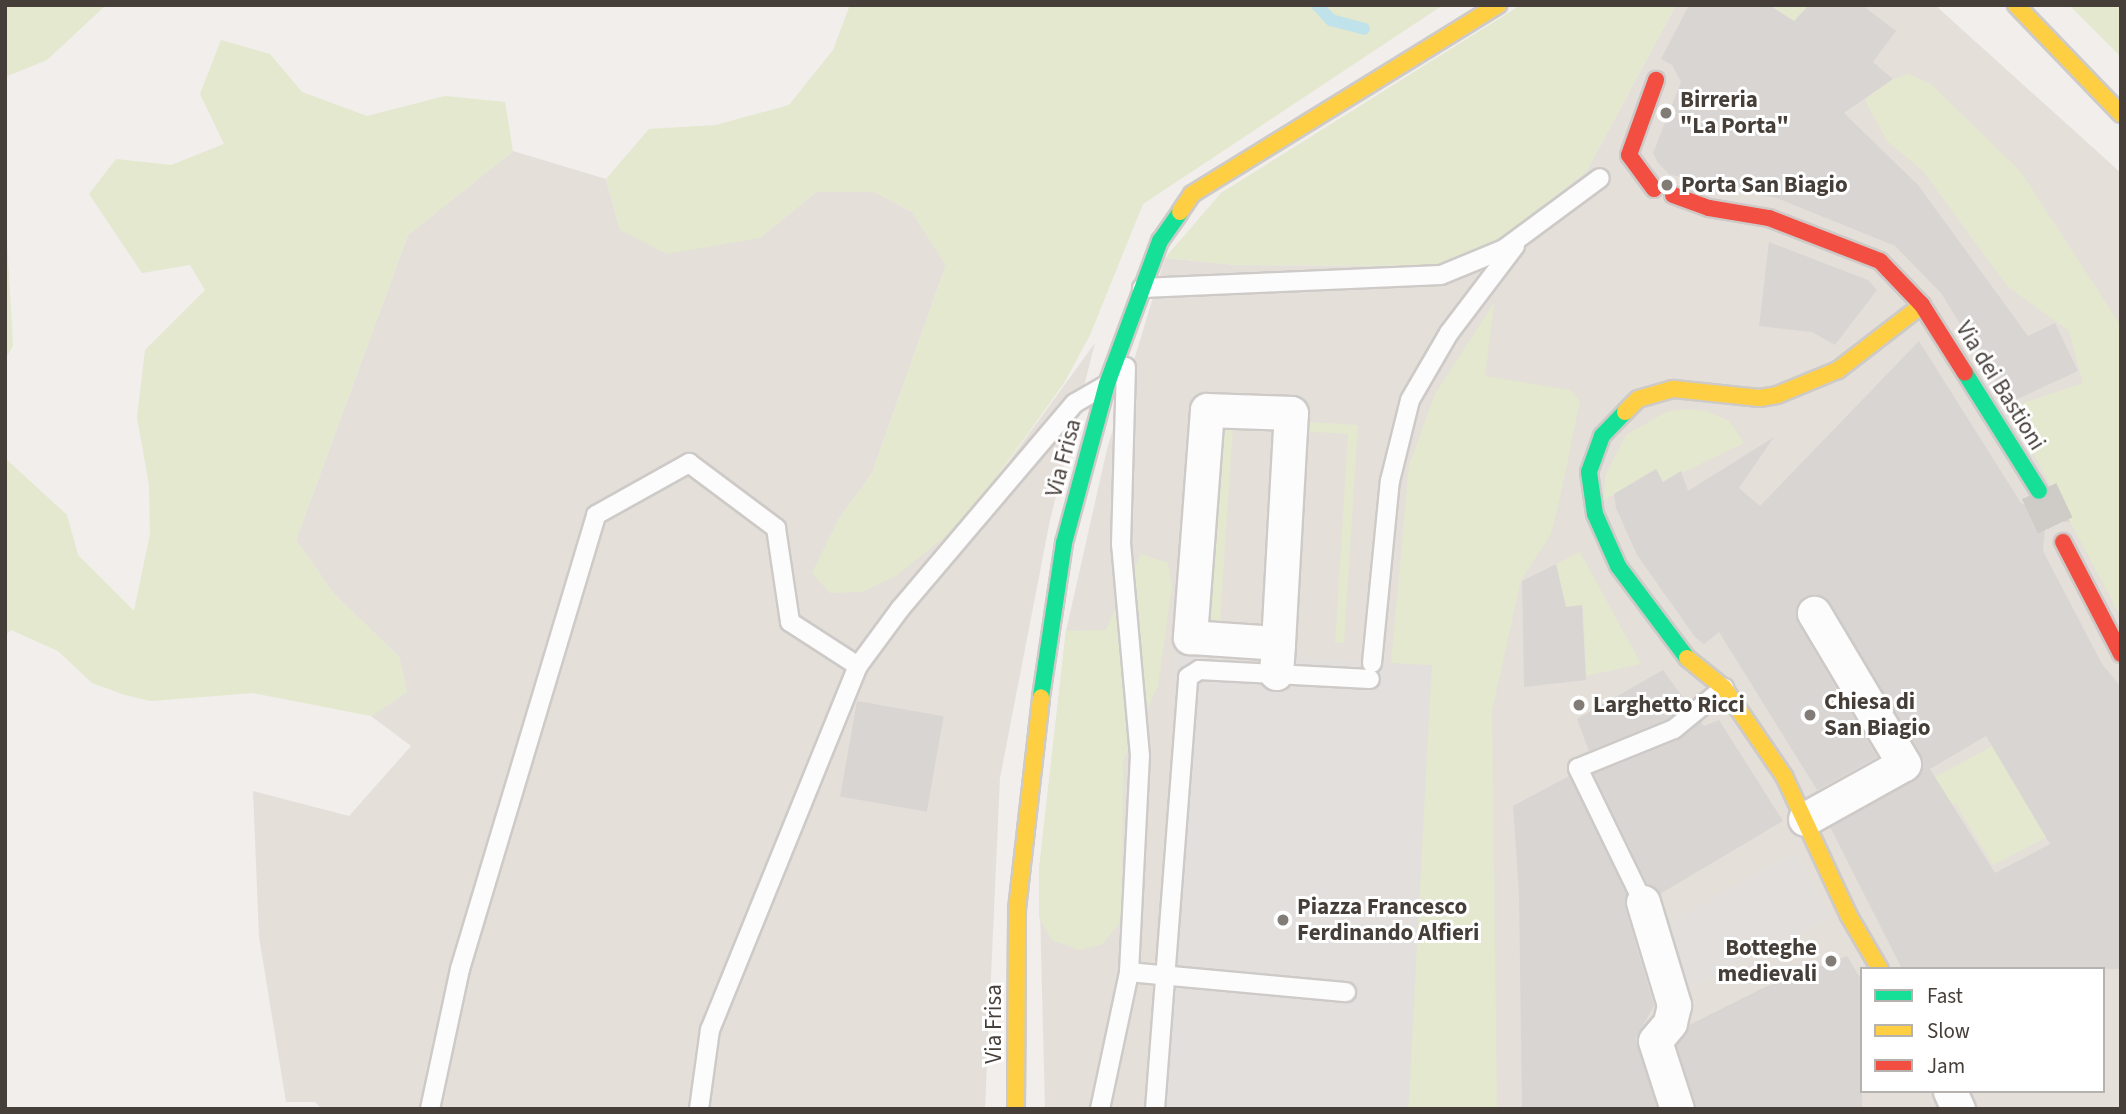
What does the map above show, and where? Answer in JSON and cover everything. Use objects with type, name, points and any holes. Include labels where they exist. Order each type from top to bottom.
[{"type":"street","name":"Via Frisa","points":[[1016,1109],[1017,909],[1035,728],[1064,543],[1107,384],[1160,241],[1192,194],[1498,5]]},
{"type":"street","points":[[2016,5],[2121,114]]},
{"type":"street","points":[[1654,190],[1641,177],[1629,155],[1656,80]]},
{"type":"street","name":"Via dei Bastioni","points":[[1673,195],[1709,208],[1769,218],[1880,261],[1922,306],[2039,491]]},
{"type":"street","points":[[1879,967],[1849,916],[1804,813],[1724,688],[1679,652],[1618,566],[1595,514],[1589,472],[1602,436],[1638,399],[1674,389],[1760,398],[1822,380],[1922,306]]},
{"type":"street","points":[[1207,410],[1291,413],[1277,658],[1190,638],[1207,410]]},
{"type":"street","points":[[2063,542],[2121,654]]},
{"type":"street","points":[[1804,813],[1904,764],[1814,613]]},
{"type":"street","points":[[1643,902],[1674,1005],[1670,1023],[1656,1041],[1677,1109]]},
{"type":"street","points":[[1951,1093],[1958,1109]]},
{"type":"lane","points":[[1142,288],[1441,275],[1521,238],[1601,178]]},
{"type":"lane","points":[[1155,1109],[1188,677],[1199,670],[1277,658],[1371,671],[1390,481],[1410,400],[1449,332],[1521,238]]},
{"type":"lane","points":[[1100,1109],[1129,972],[1140,756],[1121,545],[1126,329]]},
{"type":"lane","points":[[699,1109],[710,1030],[858,666],[900,609],[1075,403],[1107,384]]},
{"type":"lane","points":[[430,1109],[460,969],[596,515],[690,463],[776,528],[790,622],[858,666]]},
{"type":"lane","points":[[1643,902],[1578,768],[1674,729],[1724,688]]},
{"type":"lane","points":[[1129,972],[1346,992]]},
{"type":"shaded area","points":[[1676,5],[1769,5],[1794,21],[1809,5],[1935,5],[2121,173],[2121,1109],[1045,1109],[1039,870],[1066,631],[1107,449],[1165,258],[1236,265],[1440,266],[1485,251],[1586,172]]},
{"type":"shaded area","points":[[513,151],[606,179],[620,230],[760,238],[816,192],[875,192],[912,212],[946,265],[872,473],[837,522],[934,543],[966,520],[1095,343],[1050,520],[1000,778],[985,1109],[322,1109],[315,1102],[286,1102],[259,937],[253,791],[349,816],[411,746],[371,716],[407,692],[399,657],[334,594],[296,540],[408,235]]},
{"type":"shaded area","name":"Piazza Francesco Ferdinando Alfieri","points":[[1177,652],[1432,665],[1408,1109],[1153,1109]]},
{"type":"shaded area","points":[[1796,853],[1831,917],[1687,989],[1667,924]]},
{"type":"green space","points":[[5,5],[106,5],[47,60],[5,77]]},
{"type":"green space","points":[[850,5],[1443,5],[1143,204],[1090,335],[1064,383],[966,520],[896,576],[862,592],[830,593],[812,573],[837,522],[872,473],[946,265],[912,212],[875,192],[816,192],[760,238],[667,254],[620,230],[606,179],[649,129],[716,125],[789,105],[833,50]]},
{"type":"green space","points":[[1521,5],[1676,5],[1586,172],[1485,251],[1440,266],[1236,265],[1165,258],[1221,193]]},
{"type":"green space","points":[[1769,5],[1809,5],[1794,21]]},
{"type":"green space","points":[[2069,5],[2121,5],[2121,58],[2118,54]]},
{"type":"green space","points":[[221,40],[270,54],[302,92],[367,116],[445,96],[505,102],[513,151],[408,235],[296,540],[334,594],[399,657],[407,692],[371,716],[253,693],[151,701],[92,683],[58,651],[11,630],[5,636],[5,458],[67,515],[78,555],[134,611],[150,534],[149,485],[137,417],[145,350],[205,290],[190,265],[142,273],[89,194],[116,159],[171,165],[224,144],[200,94]]},
{"type":"green space","points":[[1909,74],[1931,84],[2021,172],[2121,326],[2121,617],[2009,408],[2083,383],[2069,331],[2007,286],[1923,171],[1887,141],[1865,100],[1880,83]]},
{"type":"green space","points":[[5,207],[13,346],[5,359]]},
{"type":"green space","points":[[1494,303],[1485,376],[1570,390],[1580,401],[1550,536],[1521,580],[1492,711],[1497,1109],[1394,1109],[1432,667],[1391,664],[1409,465],[1435,394]]},
{"type":"green space","points":[[1688,409],[1707,411],[1729,421],[1744,443],[1663,482],[1656,469],[1604,500],[1605,476],[1626,435],[1666,412]]},
{"type":"green space","points":[[1212,416],[1358,425],[1344,643],[1335,643],[1348,434],[1233,427],[1219,637],[1199,636]]},
{"type":"green space","points":[[1580,552],[1641,664],[1586,676],[1583,606],[1566,607],[1556,564]]},
{"type":"green space","points":[[1141,554],[1168,563],[1172,586],[1158,686],[1123,761],[1122,920],[1103,944],[1079,950],[1052,940],[1039,918],[1039,870],[1066,631],[1106,630]]},
{"type":"green space","points":[[1992,746],[2047,837],[1993,865],[1956,804],[1937,815],[1915,788]]},
{"type":"building","points":[[1689,5],[1769,5],[1794,21],[1809,5],[1862,5],[1896,31],[1873,62],[1893,79],[1844,113],[1918,185],[2028,336],[2055,323],[2078,371],[2009,403],[1941,293],[1895,246],[1777,198],[1715,187],[1669,174],[1653,153],[1681,82],[1672,65],[1661,59]]},
{"type":"building","points":[[1769,242],[1868,280],[1877,290],[1835,345],[1812,332],[1759,326]]},
{"type":"building","points":[[1919,341],[2021,503],[2040,513],[2059,500],[2070,522],[2054,522],[2045,530],[2043,551],[2102,664],[2121,687],[2121,969],[1901,967],[1830,827],[1913,781],[1923,763],[1831,603],[1823,596],[1805,596],[1797,604],[1797,622],[1877,757],[1817,790],[1719,632],[1704,644],[1695,637],[1637,555],[1616,508],[1614,494],[1656,469],[1663,482],[1681,471],[1688,491],[1774,437],[1739,488],[1760,506]],"holes":[[[1986,736],[2050,844],[1995,873],[1930,769]]]},
{"type":"building","points":[[1556,564],[1566,607],[1582,605],[1586,680],[1524,687],[1522,581]]},
{"type":"building","points":[[1663,670],[1687,703],[1668,719],[1589,751],[1577,719]]},
{"type":"building","points":[[857,701],[944,716],[927,812],[840,797]]},
{"type":"building","points":[[1719,720],[1783,821],[1660,894],[1647,883],[1594,774],[1678,740],[1701,722],[1704,726]]},
{"type":"building","points":[[1569,776],[1626,894],[1625,908],[1654,1006],[1636,1038],[1657,1109],[1522,1109],[1519,893],[1513,806]]},
{"type":"building","points":[[1847,956],[1860,978],[1862,1109],[1696,1109],[1677,1045],[1689,1025],[1765,987]]},
{"type":"waterway","points":[[1317,5],[1331,20],[1364,29]]},
{"type":"tunnel","points":[[2039,491],[2063,542]]},
{"type":"traffic: fast","points":[[1041,697],[1064,543],[1107,384],[1160,241],[1180,212]]},
{"type":"traffic: fast","points":[[1965,373],[2039,491]]},
{"type":"traffic: fast","points":[[1625,412],[1602,436],[1589,472],[1595,514],[1618,566],[1687,658]]},
{"type":"traffic: slow","points":[[1180,212],[1192,194],[1498,5]]},
{"type":"traffic: slow","points":[[2016,5],[2121,114]]},
{"type":"traffic: slow","points":[[1625,412],[1638,399],[1674,389],[1760,398],[1777,395],[1838,370],[1922,305]]},
{"type":"traffic: slow","points":[[1687,658],[1724,688],[1784,776],[1849,916],[1879,967]]},
{"type":"traffic: slow","points":[[1016,1109],[1017,909],[1041,697]]},
{"type":"traffic: jam","points":[[1654,189],[1629,155],[1656,80]]},
{"type":"traffic: jam","points":[[1673,195],[1709,208],[1769,218],[1880,261],[1922,305],[1965,373]]},
{"type":"traffic: jam","points":[[2063,542],[2121,654]]},
{"type":"place","name":"Birreria \"La Porta\"","points":[[1666,113]]},
{"type":"place","name":"Porta San Biagio","points":[[1667,185]]},
{"type":"place","name":"Larghetto Ricci","points":[[1579,705]]},
{"type":"place","name":"Chiesa di San Biagio","points":[[1810,715]]},
{"type":"place","name":"Piazza Francesco Ferdinando Alfieri","points":[[1283,920]]},
{"type":"place","name":"Botteghe medievali","points":[[1831,961]]}]
